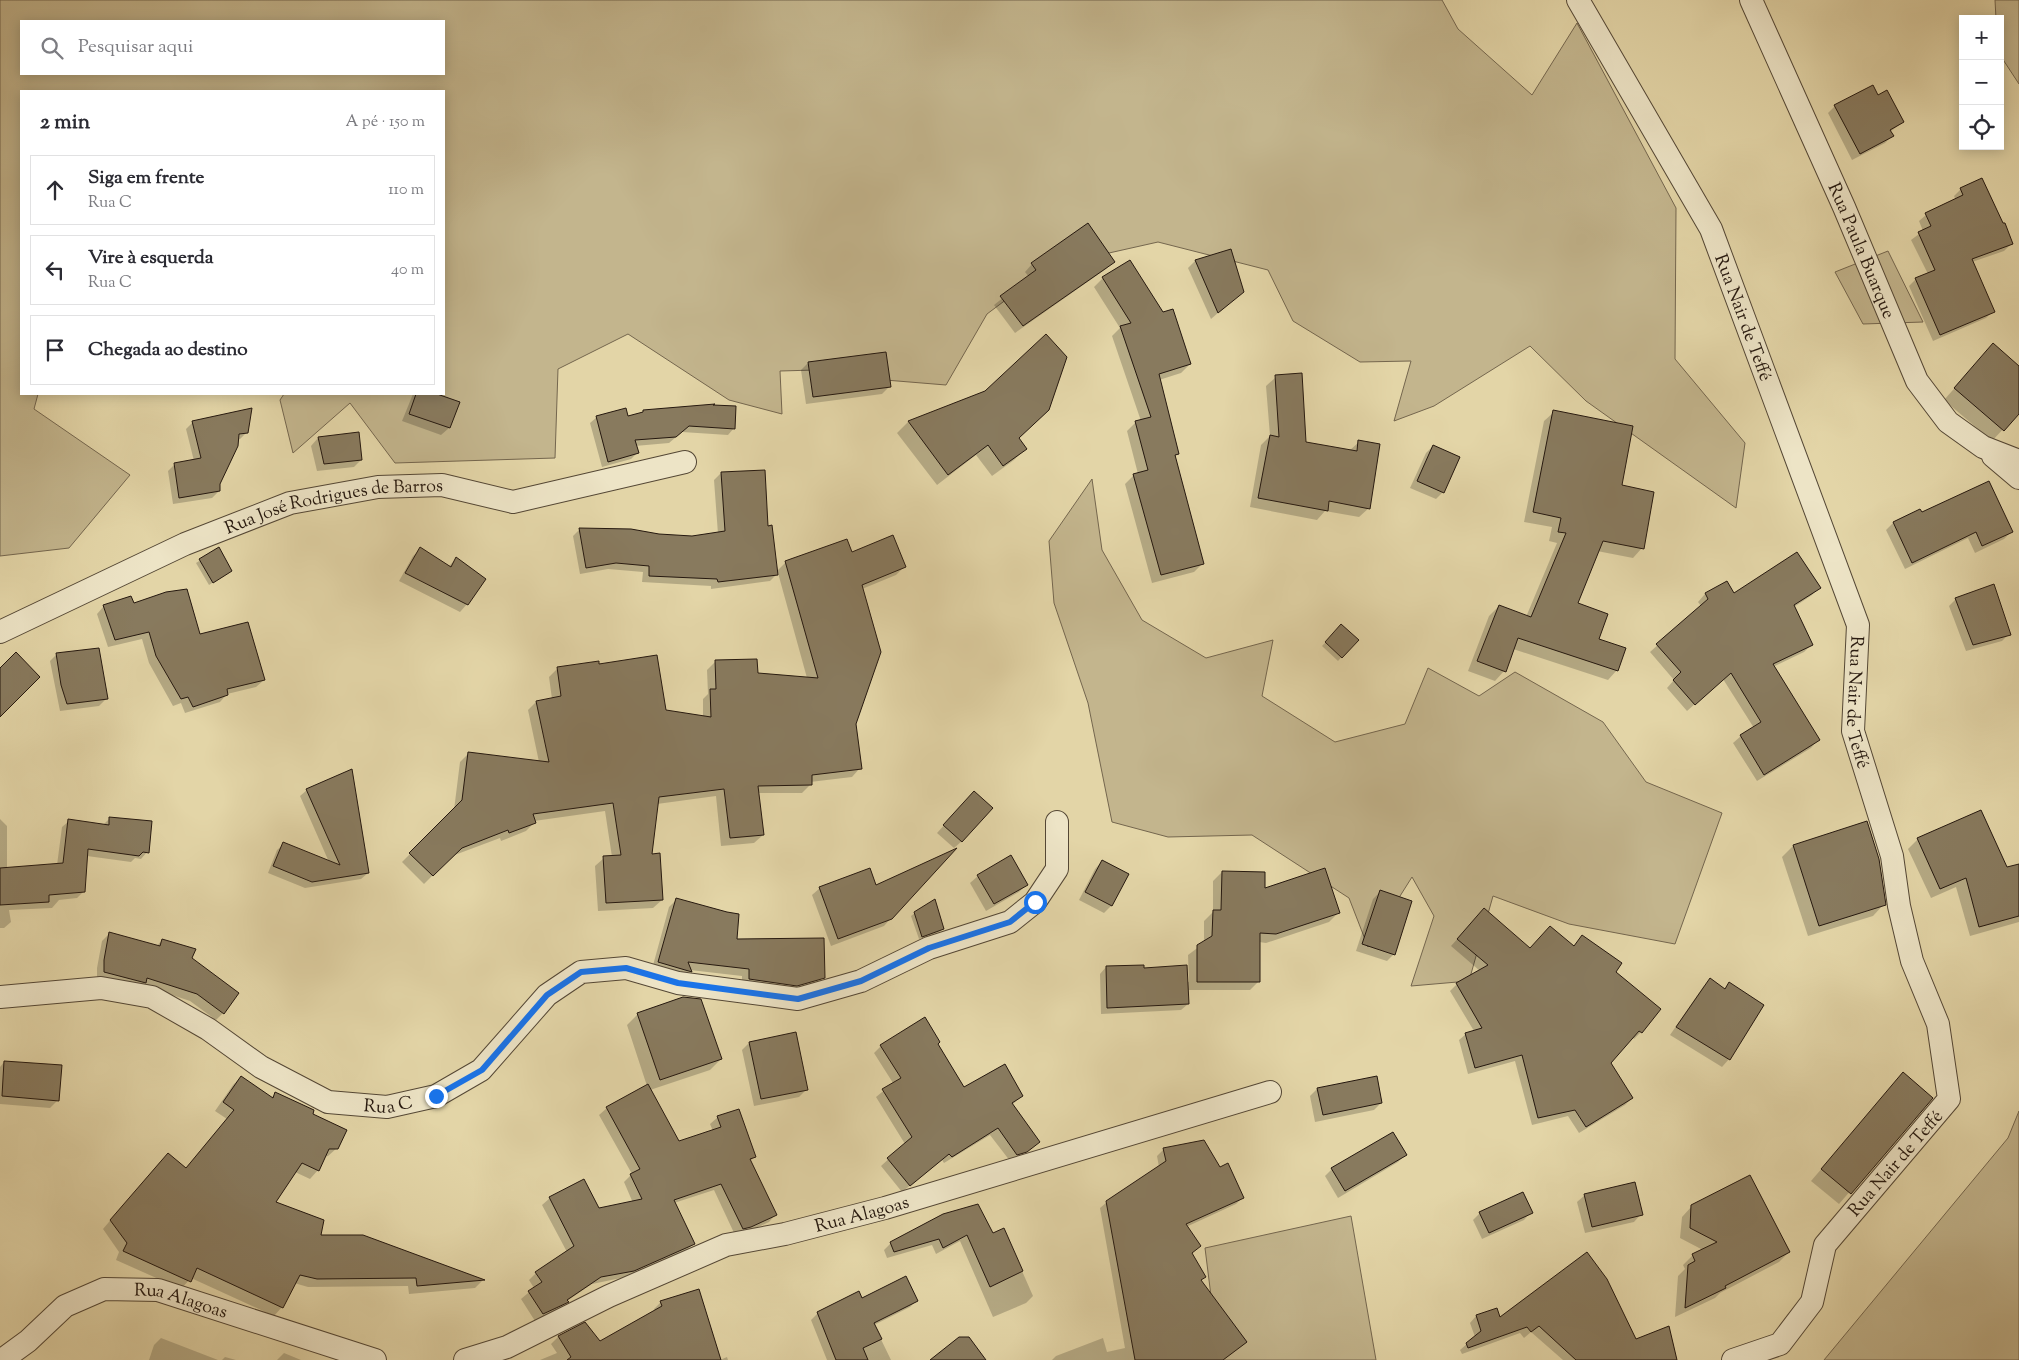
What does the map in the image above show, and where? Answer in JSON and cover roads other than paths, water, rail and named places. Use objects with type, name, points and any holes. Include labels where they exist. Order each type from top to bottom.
[{"type":"street","name":"Rua Nair de Teffé","points":[[1578,0],[1711,229],[1858,625],[1853,731],[1892,856],[1898,906],[1912,961],[1938,1024],[1949,1099],[1825,1245],[1812,1302],[1780,1344],[1733,1360]]},
{"type":"street","name":"Rua Paula Buarque","points":[[1751,0],[1844,207],[1917,380],[1948,422],[1983,447],[2019,461]]},
{"type":"street","points":[[1983,447],[2019,478]]},
{"type":"street","name":"Rua José Rodrigues de Barros","points":[[0,632],[185,544],[290,503],[378,487],[442,485],[513,502],[685,462]]},
{"type":"street","name":"Rua C","points":[[0,997],[101,988],[152,997],[208,1029],[261,1067],[328,1102],[387,1107],[436,1096],[482,1070],[547,995],[581,972],[626,968],[678,983],[798,999],[861,981],[929,948],[1010,922],[1035,902],[1057,869],[1057,822]]},
{"type":"street","name":"Rua Alagoas","points":[[464,1360],[507,1347],[609,1296],[726,1245],[785,1234],[885,1208],[1270,1092]]},
{"type":"street","name":"Rua Alagoas","points":[[2,1360],[28,1341],[65,1306],[104,1289],[158,1290],[374,1360]]}]
